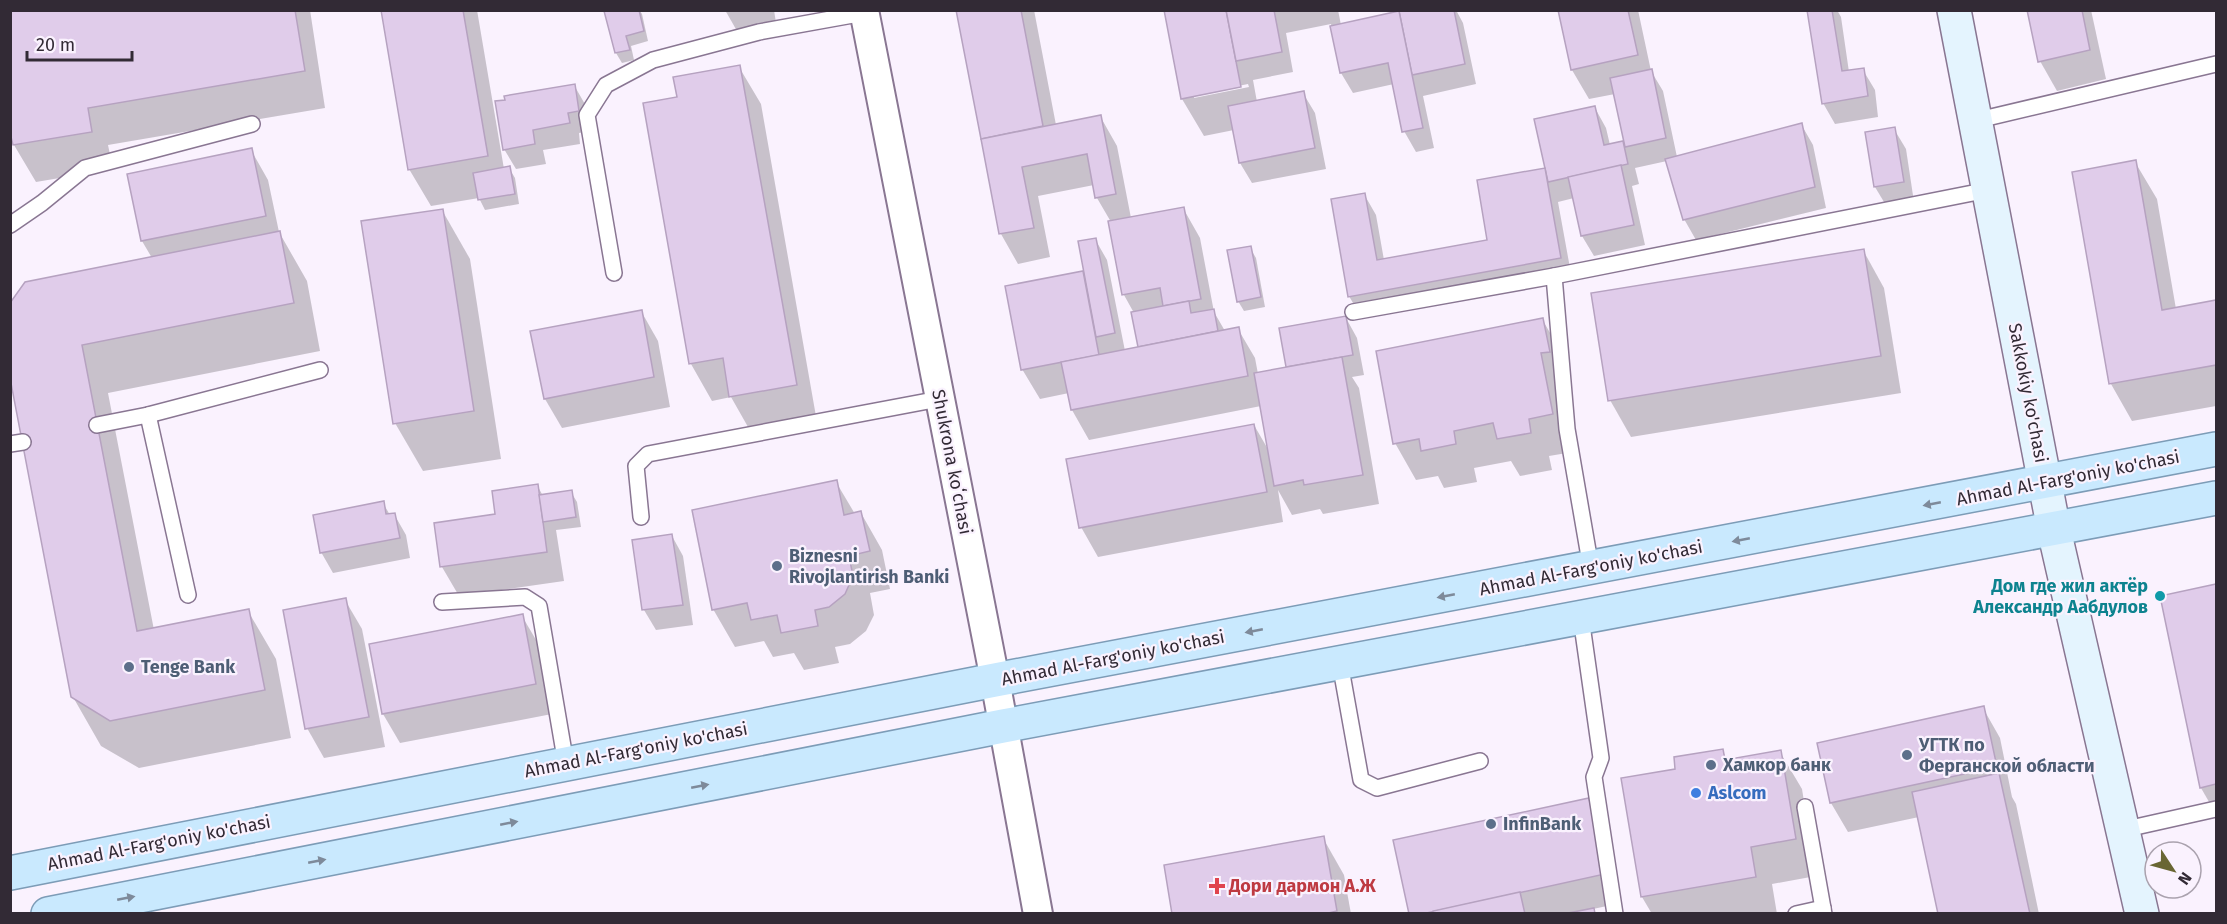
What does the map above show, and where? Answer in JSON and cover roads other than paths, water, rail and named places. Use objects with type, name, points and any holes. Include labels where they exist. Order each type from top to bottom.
[{"type":"main road","name":"Ahmad Al-Farg'oniy ko'chasi","points":[[10,873],[995,680],[2217,449]]},
{"type":"main road","points":[[48,914],[1004,726],[2217,498]]},
{"type":"street","name":"Sakkokiy ko'chasi","points":[[1954,10],[2054,530],[2142,914]]},
{"type":"street","name":"Shukrona koʻchasi","points":[[864,12],[1004,726],[1038,914]]},
{"type":"lane","points":[[614,273],[587,115],[606,85],[653,60],[759,32],[864,12]]},
{"type":"lane","points":[[1974,121],[2217,64]]},
{"type":"lane","points":[[10,225],[42,203],[85,168],[252,124]]},
{"type":"lane","points":[[1353,312],[1554,276],[1988,190]]},
{"type":"lane","points":[[1554,276],[1568,429],[1591,568]]},
{"type":"lane","points":[[97,425],[148,415],[320,370]]},
{"type":"lane","points":[[641,517],[636,466],[648,454],[939,399]]},
{"type":"lane","points":[[148,415],[188,595]]},
{"type":"lane","points":[[442,602],[525,597],[539,606],[566,764]]},
{"type":"lane","points":[[1581,618],[1601,758],[1594,777],[1616,914]]},
{"type":"lane","points":[[1340,663],[1361,780],[1377,788],[1479,761]]},
{"type":"lane","points":[[1796,914],[1823,911],[1805,807]]},
{"type":"lane","points":[[2122,830],[2217,809]]},
{"type":"place","name":"Biznesni Rivojlantirish Banki","points":[[777,566]]},
{"type":"place","name":"Дом где жил актёр Александр Аабдулов","points":[[2160,596]]},
{"type":"place","name":"Tenge Bank","points":[[129,667]]},
{"type":"place","name":"УГТК по Ферганской области","points":[[1907,755]]},
{"type":"place","name":"Хамкор банк","points":[[1711,765]]},
{"type":"place","name":"Aslcom","points":[[1696,793]]},
{"type":"place","name":"InfinBank","points":[[1491,824]]},
{"type":"place","name":"Дори дармон А.Ж","points":[[1217,886]]}]
